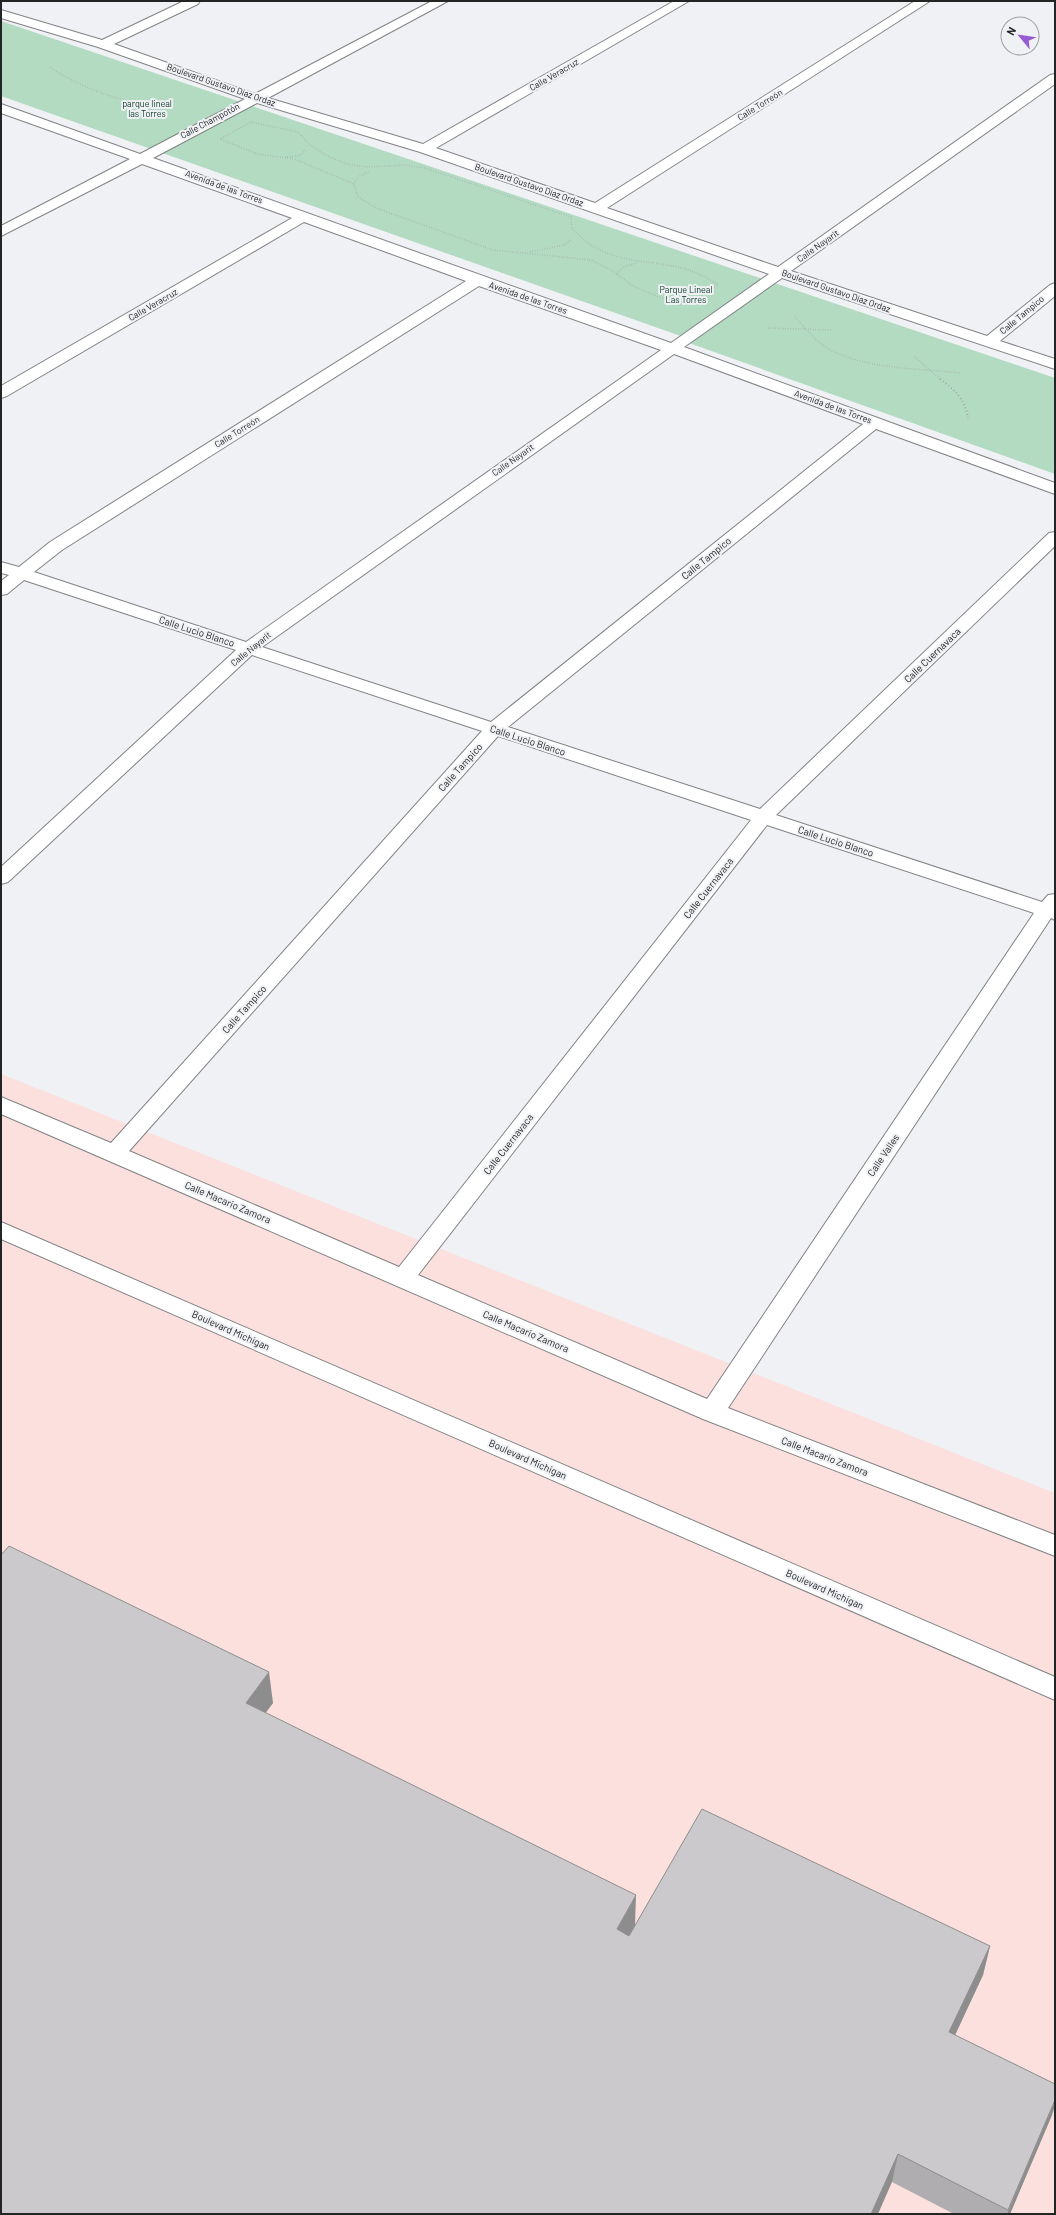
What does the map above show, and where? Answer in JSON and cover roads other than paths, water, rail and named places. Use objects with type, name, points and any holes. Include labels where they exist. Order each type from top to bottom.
[{"type":"street","points":[[103,44],[194,1]]},
{"type":"street","name":"Calle Champotón","points":[[1,232],[141,157],[442,1]]},
{"type":"street","name":"Calle Veracruz","points":[[425,149],[683,1]]},
{"type":"street","name":"Calle Torreón","points":[[597,208],[924,1]]},
{"type":"street","name":"Boulevard Gustavo Díaz Ordaz","points":[[1,14],[103,44],[255,98],[425,149],[781,273],[1055,364]]},
{"type":"street","name":"Calle Nayarit","points":[[1,878],[249,648],[671,348],[781,273],[1055,78]]},
{"type":"street","name":"Avenida de las Torres","points":[[1,108],[306,216],[478,280],[671,348],[1055,488]]},
{"type":"street","name":"Calle Veracruz","points":[[1,393],[306,216]]},
{"type":"street","name":"Calle Torreón","points":[[1,590],[56,546],[478,280]]},
{"type":"street","name":"Calle Tampico","points":[[989,342],[1055,288]]},
{"type":"street","name":"Calle Tampico","points":[[115,1153],[494,729],[875,422]]},
{"type":"street","name":"Calle Cuernavaca","points":[[403,1278],[763,817],[1055,537]]},
{"type":"street","name":"Calle Lucio Blanco","points":[[1,567],[763,817],[1052,907]]},
{"type":"street","name":"Calle Valles","points":[[712,1412],[1052,907]]},
{"type":"street","name":"Calle Macario Zamora","points":[[1,1105],[712,1412],[1055,1546]]},
{"type":"street","name":"Boulevard Michigan","points":[[1,1230],[1055,1689]]},
{"type":"park label","name":"parque lineal las Torres","points":[[147,110]]},
{"type":"park label","name":"Parque Lineal Las Torres","points":[[686,296]]}]
